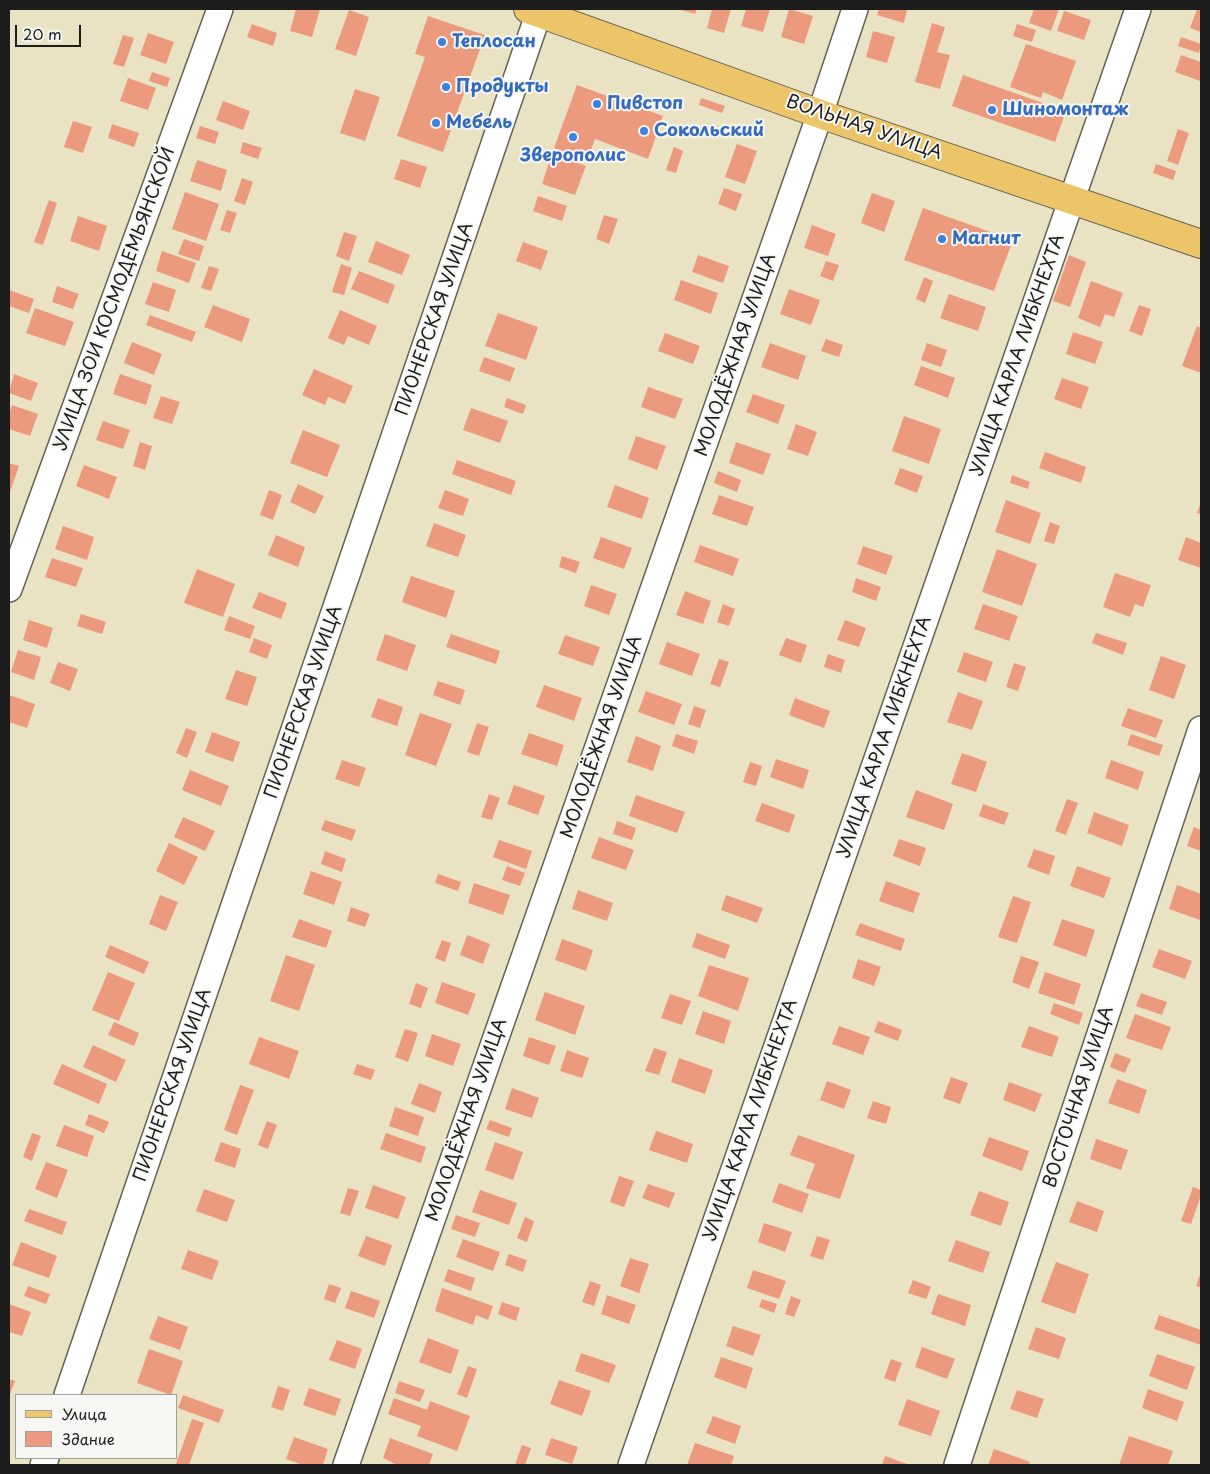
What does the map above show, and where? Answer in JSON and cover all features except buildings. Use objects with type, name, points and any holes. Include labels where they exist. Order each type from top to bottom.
[{"type":"main road","name":"ВОЛЬНАЯ УЛИЦА","points":[[535,10],[820,114],[1201,244]]},
{"type":"street","name":"УЛИЦА ЗОИ КОСМОДЕМЬЯНСКОЙ","points":[[9,589],[220,9]]},
{"type":"street","name":"МОЛОДЁЖНАЯ УЛИЦА","points":[[346,1465],[820,114],[855,9]]},
{"type":"street","name":"УЛИЦА КАРЛА ЛИБКНЕХТА","points":[[631,1465],[1138,9]]},
{"type":"street","name":"ПИОНЕРСКАЯ УЛИЦА","points":[[67,1394],[535,10]]},
{"type":"street","name":"ВОСТОЧНАЯ УЛИЦА","points":[[958,1465],[1201,729]]},
{"type":"place","name":"Теплосан","points":[[442,42]]},
{"type":"place","name":"Продукты","points":[[446,87]]},
{"type":"place","name":"Пивстоп","points":[[597,104]]},
{"type":"place","name":"Шиномонтаж","points":[[992,110]]},
{"type":"place","name":"Мебель","points":[[436,123]]},
{"type":"place","name":"Сокольский","points":[[644,131]]},
{"type":"place","name":"Зверополис","points":[[573,137]]},
{"type":"place","name":"Магнит","points":[[942,239]]}]
